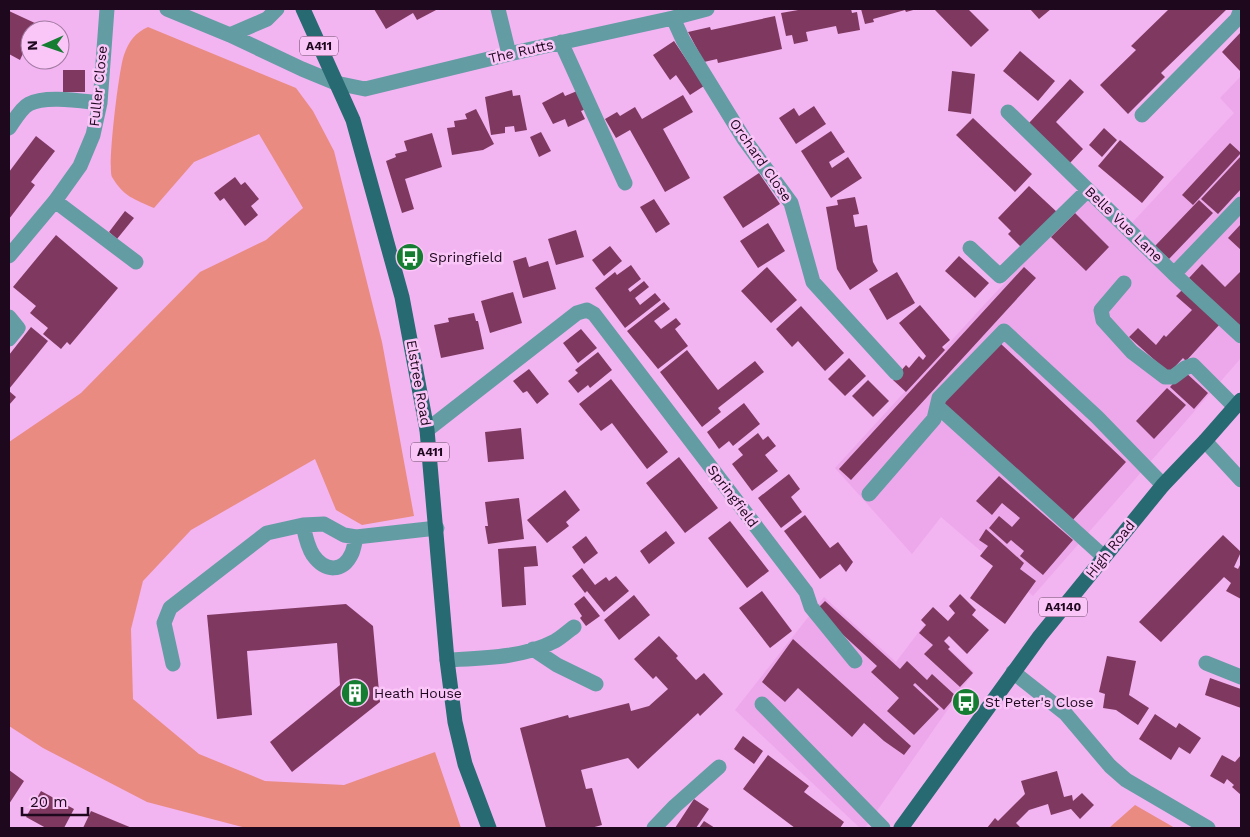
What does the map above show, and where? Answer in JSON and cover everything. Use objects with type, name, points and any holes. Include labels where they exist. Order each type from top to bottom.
[{"type":"main road","name":"Elstree Road","points":[[303,9],[353,120],[402,297],[427,430],[447,660],[455,722],[463,756],[482,813],[490,828]]},
{"type":"main road","name":"High Road","points":[[901,828],[1013,672],[1104,557],[1163,485],[1238,403]]},
{"type":"street","name":"Fuller Close","points":[[9,256],[55,201],[80,166],[93,135],[100,103],[107,9]]},
{"type":"street","name":"The Rutts","points":[[167,9],[230,35],[302,70],[336,82],[365,89],[561,42],[673,18],[702,9]]},
{"type":"street","points":[[230,35],[267,19],[277,9]]},
{"type":"street","points":[[498,9],[509,54]]},
{"type":"street","points":[[1142,115],[1237,19],[1240,9]]},
{"type":"street","name":"Orchard Close","points":[[673,18],[683,40],[744,139],[792,203],[813,282],[896,373]]},
{"type":"street","points":[[561,42],[625,183]]},
{"type":"street","points":[[9,128],[28,104],[39,101],[60,100],[100,103]]},
{"type":"street","name":"Belle Vue Lane","points":[[1008,112],[1174,274],[1241,336]]},
{"type":"street","points":[[970,248],[1000,276],[1088,190]]},
{"type":"street","points":[[55,201],[136,262]]},
{"type":"street","points":[[1174,274],[1241,204]]},
{"type":"street","points":[[1124,282],[1101,310],[1103,320],[1132,352],[1165,377],[1173,377],[1185,368],[1194,365],[1238,403]]},
{"type":"street","name":"Springfield","points":[[427,430],[577,313],[586,310],[594,314],[806,592],[811,607],[855,661]]},
{"type":"street","points":[[9,317],[18,328],[9,339]]},
{"type":"street","points":[[870,494],[934,419],[939,398],[1004,332],[1097,418],[1163,485]]},
{"type":"street","points":[[937,406],[1104,557]]},
{"type":"street","points":[[1205,441],[1241,480]]},
{"type":"street","points":[[173,664],[164,623],[170,608],[267,533],[303,525],[324,524],[344,535],[356,537],[437,528]]},
{"type":"street","points":[[303,525],[307,542],[313,554],[328,568],[336,569],[342,566],[352,553],[356,537]]},
{"type":"street","points":[[447,660],[504,656],[534,649],[556,641],[574,627]]},
{"type":"street","points":[[534,649],[557,665],[596,684]]},
{"type":"street","points":[[1206,663],[1241,677]]},
{"type":"street","points":[[1013,672],[1065,713],[1110,766],[1126,780],[1208,828]]},
{"type":"street","points":[[762,704],[883,828]]},
{"type":"street","points":[[654,828],[675,806],[719,767]]},
{"type":"shaded area","points":[[148,27],[296,88],[313,111],[334,151],[382,342],[414,516],[362,525],[336,510],[315,459],[191,530],[143,581],[131,629],[133,699],[199,754],[265,781],[344,785],[435,752],[461,828],[246,828],[147,802],[43,748],[9,726],[9,442],[81,393],[200,272],[266,240],[303,208],[259,134],[194,162],[154,208],[130,197],[116,184],[112,177],[111,156],[119,78],[128,46],[139,32]]},
{"type":"shaded area","points":[[1241,76],[1241,336],[1130,225],[1234,113],[1220,98]]},
{"type":"shaded area","points":[[1085,198],[1241,346],[1241,358],[1033,596],[941,517],[912,554],[835,468]]},
{"type":"shaded area","points":[[824,597],[896,662],[924,625],[974,672],[865,828],[860,828],[735,710]]},
{"type":"shaded area","points":[[1135,805],[1175,828],[1109,828]]},
{"type":"building","points":[[374,9],[438,9],[417,20],[413,13],[386,29]]},
{"type":"building","points":[[804,9],[851,9],[852,13],[857,12],[860,30],[838,34],[836,26],[806,32],[808,41],[794,44],[792,35],[786,36],[781,13]]},
{"type":"building","points":[[861,9],[917,9],[906,12],[905,10],[873,19],[874,22],[865,24]]},
{"type":"building","points":[[936,9],[968,9],[989,30],[971,47]]},
{"type":"building","points":[[1030,9],[1051,9],[1039,19]]},
{"type":"building","points":[[1169,9],[1227,9],[1161,73],[1165,77],[1128,114],[1100,85],[1136,50],[1131,46]]},
{"type":"building","points":[[9,11],[28,20],[20,20],[20,60],[9,54]]},
{"type":"building","points":[[775,16],[782,49],[718,63],[717,59],[704,62],[688,32],[710,27],[711,30]]},
{"type":"building","points":[[1241,32],[1241,70],[1240,71],[1222,52]]},
{"type":"building","points":[[674,41],[704,86],[690,95],[676,75],[670,80],[653,55]]},
{"type":"building","points":[[1020,51],[1055,81],[1038,101],[1003,71]]},
{"type":"building","points":[[63,70],[85,70],[85,92],[63,92]]},
{"type":"building","points":[[952,71],[975,74],[971,114],[948,111]]},
{"type":"building","points":[[1070,79],[1084,92],[1056,122],[1083,149],[1070,163],[1029,123]]},
{"type":"building","points":[[512,90],[513,96],[520,95],[527,130],[515,132],[514,126],[505,127],[505,133],[491,135],[485,97]]},
{"type":"building","points":[[577,91],[586,109],[581,111],[585,119],[568,127],[565,119],[553,124],[542,103],[563,92],[565,96]]},
{"type":"building","points":[[683,95],[693,112],[663,129],[690,178],[665,192],[630,130],[616,138],[605,119],[617,112],[620,116],[635,107],[642,119]]},
{"type":"building","points":[[814,106],[826,124],[796,144],[779,118],[794,108],[799,116]]},
{"type":"building","points":[[476,109],[494,144],[483,150],[452,155],[447,128],[455,127],[454,121],[467,119],[465,114]]},
{"type":"building","points":[[973,118],[1032,174],[1015,192],[956,135]]},
{"type":"building","points":[[1104,128],[1117,140],[1102,157],[1089,145]]},
{"type":"building","points":[[831,131],[845,152],[829,162],[832,168],[848,157],[862,178],[831,198],[801,151]]},
{"type":"building","points":[[541,132],[551,151],[539,157],[530,137]]},
{"type":"building","points":[[432,133],[442,167],[405,179],[414,209],[402,213],[386,161],[396,157],[395,154],[407,151],[404,141]]},
{"type":"building","points":[[36,136],[55,151],[31,182],[35,185],[9,219],[9,172]]},
{"type":"building","points":[[1120,140],[1164,177],[1142,203],[1098,166]]},
{"type":"building","points":[[1230,143],[1241,153],[1193,205],[1182,195]]},
{"type":"building","points":[[1241,156],[1241,189],[1218,214],[1201,199]]},
{"type":"building","points":[[759,173],[780,204],[743,228],[723,197]]},
{"type":"building","points":[[235,177],[241,185],[245,182],[259,199],[251,206],[258,215],[245,226],[224,198],[220,201],[214,193]]},
{"type":"building","points":[[1029,186],[1058,213],[1023,249],[1008,234],[1011,231],[998,218]]},
{"type":"building","points":[[855,197],[859,214],[853,215],[855,227],[867,225],[873,262],[878,271],[850,290],[837,269],[826,207],[838,205],[837,200]]},
{"type":"building","points":[[654,199],[670,224],[656,233],[640,207]]},
{"type":"building","points":[[1199,200],[1213,213],[1169,259],[1155,246]]},
{"type":"building","points":[[125,211],[134,218],[117,239],[109,232]]},
{"type":"building","points":[[1075,213],[1109,247],[1086,271],[1051,237]]},
{"type":"building","points":[[768,223],[785,251],[758,268],[740,241]]},
{"type":"building","points":[[1241,224],[1241,250],[1228,238]]},
{"type":"building","points":[[576,230],[584,257],[556,265],[548,239]]},
{"type":"building","points":[[56,235],[118,288],[70,345],[67,342],[61,349],[43,334],[48,328],[30,313],[36,306],[13,287]]},
{"type":"building","points":[[610,246],[622,261],[604,276],[592,260]]},
{"type":"building","points":[[959,256],[989,283],[975,298],[945,271]]},
{"type":"building","points":[[526,257],[529,267],[548,261],[556,289],[523,298],[513,261]]},
{"type":"building","points":[[1202,264],[1225,287],[1241,271],[1241,329],[1189,278]]},
{"type":"building","points":[[631,265],[641,279],[628,289],[630,292],[644,281],[649,287],[635,298],[640,305],[655,293],[661,300],[625,328],[595,288],[615,272],[617,275]]},
{"type":"building","points":[[767,267],[797,300],[771,323],[741,291]]},
{"type":"building","points":[[1024,267],[1036,278],[851,480],[839,469]]},
{"type":"building","points":[[897,272],[915,303],[887,320],[869,289]]},
{"type":"building","points":[[1183,289],[1220,324],[1186,361],[1183,358],[1169,373],[1129,337],[1138,328],[1156,345],[1164,335],[1166,337],[1192,310],[1176,296]]},
{"type":"building","points":[[513,292],[522,323],[490,333],[481,301]]},
{"type":"building","points":[[664,302],[670,309],[654,321],[661,329],[676,318],[681,324],[675,329],[688,346],[658,369],[627,331]]},
{"type":"building","points":[[920,305],[950,340],[942,347],[945,350],[906,392],[893,380],[906,365],[909,368],[919,356],[923,360],[926,356],[899,323]]},
{"type":"building","points":[[801,306],[844,353],[825,371],[798,341],[792,347],[776,329]]},
{"type":"building","points":[[474,313],[476,321],[478,321],[484,349],[441,358],[434,325],[449,322],[448,318]]},
{"type":"building","points":[[31,327],[48,341],[9,389],[9,355]]},
{"type":"building","points":[[581,329],[597,348],[578,363],[563,343]]},
{"type":"building","points":[[1000,343],[1126,462],[1070,523],[943,403]]},
{"type":"building","points":[[687,350],[718,390],[755,361],[764,372],[718,408],[721,412],[702,427],[660,372]]},
{"type":"building","points":[[598,352],[612,370],[590,388],[588,385],[578,393],[568,381],[578,373],[575,370]]},
{"type":"building","points":[[849,358],[866,376],[845,396],[828,379]]},
{"type":"building","points":[[529,369],[549,394],[537,404],[527,391],[523,393],[513,381]]},
{"type":"building","points":[[1184,371],[1208,393],[1194,409],[1170,387]]},
{"type":"building","points":[[611,379],[668,452],[647,469],[612,423],[601,431],[579,404]]},
{"type":"building","points":[[868,380],[889,401],[873,417],[852,396]]},
{"type":"building","points":[[1167,388],[1186,405],[1154,439],[1136,421]]},
{"type":"building","points":[[9,391],[16,397],[9,405]]},
{"type":"building","points":[[744,403],[760,424],[733,446],[729,441],[719,449],[707,432]]},
{"type":"building","points":[[521,428],[524,459],[488,462],[485,432]]},
{"type":"building","points":[[758,433],[763,440],[768,436],[776,446],[765,455],[778,471],[752,491],[732,464],[743,455],[738,449]]},
{"type":"building","points":[[679,457],[718,508],[685,533],[646,483]]},
{"type":"building","points":[[789,474],[800,489],[791,497],[802,512],[781,528],[758,498]]},
{"type":"building","points":[[999,476],[1073,540],[1043,575],[1020,556],[1024,551],[1011,540],[1007,544],[989,528],[999,516],[1012,527],[1020,518],[1002,503],[992,515],[976,501]]},
{"type":"building","points":[[565,490],[580,510],[566,522],[569,526],[547,543],[527,520]]},
{"type":"building","points":[[519,498],[524,539],[488,544],[485,526],[488,526],[485,502]]},
{"type":"building","points":[[805,515],[830,548],[838,542],[853,562],[846,572],[840,564],[820,579],[784,531]]},
{"type":"building","points":[[730,521],[769,571],[747,588],[708,538]]},
{"type":"building","points":[[986,529],[1024,563],[1020,569],[1036,581],[1005,624],[970,598],[993,566],[980,556],[988,546],[979,540]]},
{"type":"building","points":[[666,531],[675,543],[649,564],[640,551]]},
{"type":"building","points":[[1223,535],[1241,552],[1234,567],[1238,569],[1241,565],[1241,599],[1226,591],[1231,583],[1224,577],[1161,642],[1139,622]]},
{"type":"building","points":[[586,536],[598,553],[584,564],[572,547]]},
{"type":"building","points":[[536,546],[538,566],[524,567],[526,605],[502,607],[498,549]]},
{"type":"building","points":[[582,568],[595,585],[606,577],[609,581],[616,576],[629,591],[604,612],[587,591],[585,593],[572,576]]},
{"type":"building","points":[[762,591],[792,631],[770,648],[739,608]]},
{"type":"building","points":[[960,594],[976,610],[972,615],[989,630],[967,654],[949,636],[944,641],[950,647],[948,649],[973,673],[960,687],[924,654],[933,645],[919,633],[926,625],[921,620],[933,607],[948,621],[955,613],[949,606]]},
{"type":"building","points":[[634,595],[650,615],[619,640],[604,620]]},
{"type":"building","points":[[584,596],[600,616],[586,626],[574,604]]},
{"type":"building","points":[[825,601],[900,669],[907,661],[927,680],[932,674],[956,696],[944,710],[915,683],[913,685],[939,709],[914,735],[887,711],[899,698],[871,672],[877,666],[816,610]]},
{"type":"building","name":"Heath House","points":[[346,604],[373,626],[380,702],[292,772],[270,742],[340,685],[337,643],[247,651],[252,715],[217,719],[207,615]]},
{"type":"building","points":[[659,636],[678,656],[676,658],[696,680],[704,673],[723,694],[700,716],[698,713],[638,769],[628,758],[581,770],[586,789],[592,788],[602,825],[591,828],[546,828],[520,728],[568,715],[569,718],[629,703],[631,711],[649,706],[668,689],[656,676],[653,679],[634,659]]},
{"type":"building","points":[[793,639],[911,746],[904,755],[884,741],[864,723],[852,737],[798,688],[785,702],[762,682]]},
{"type":"building","points":[[1107,656],[1136,661],[1129,695],[1149,708],[1138,725],[1116,710],[1103,708],[1105,694],[1099,692]]},
{"type":"building","points":[[1210,678],[1241,689],[1241,708],[1205,695]]},
{"type":"building","points":[[1155,714],[1176,728],[1179,723],[1201,738],[1190,754],[1179,747],[1171,760],[1139,739]]},
{"type":"building","points":[[743,736],[763,751],[754,764],[734,749]]},
{"type":"building","points":[[768,755],[809,786],[804,792],[844,822],[840,828],[795,828],[743,789]]},
{"type":"building","points":[[1222,755],[1235,762],[1241,755],[1241,795],[1232,787],[1234,785],[1227,779],[1224,784],[1210,776]]},
{"type":"building","points":[[9,770],[24,781],[9,804]]},
{"type":"building","points":[[1057,771],[1064,797],[1072,795],[1073,801],[1082,793],[1094,805],[1080,819],[1071,809],[1051,815],[1048,804],[1029,810],[1016,823],[1021,828],[987,828],[995,818],[998,821],[1025,794],[1021,781]]},
{"type":"building","points":[[41,791],[74,809],[64,828],[46,828],[26,817]]},
{"type":"building","points":[[694,799],[709,809],[696,828],[675,828]]},
{"type":"building","points":[[91,811],[132,828],[83,828]]},
{"type":"building","points":[[704,821],[715,828],[699,828]]},
{"type":"place","name":"Springfield","points":[[410,257]]},
{"type":"place","name":"Heath House","points":[[355,693]]},
{"type":"place","name":"St Peter's Close","points":[[966,702]]}]
